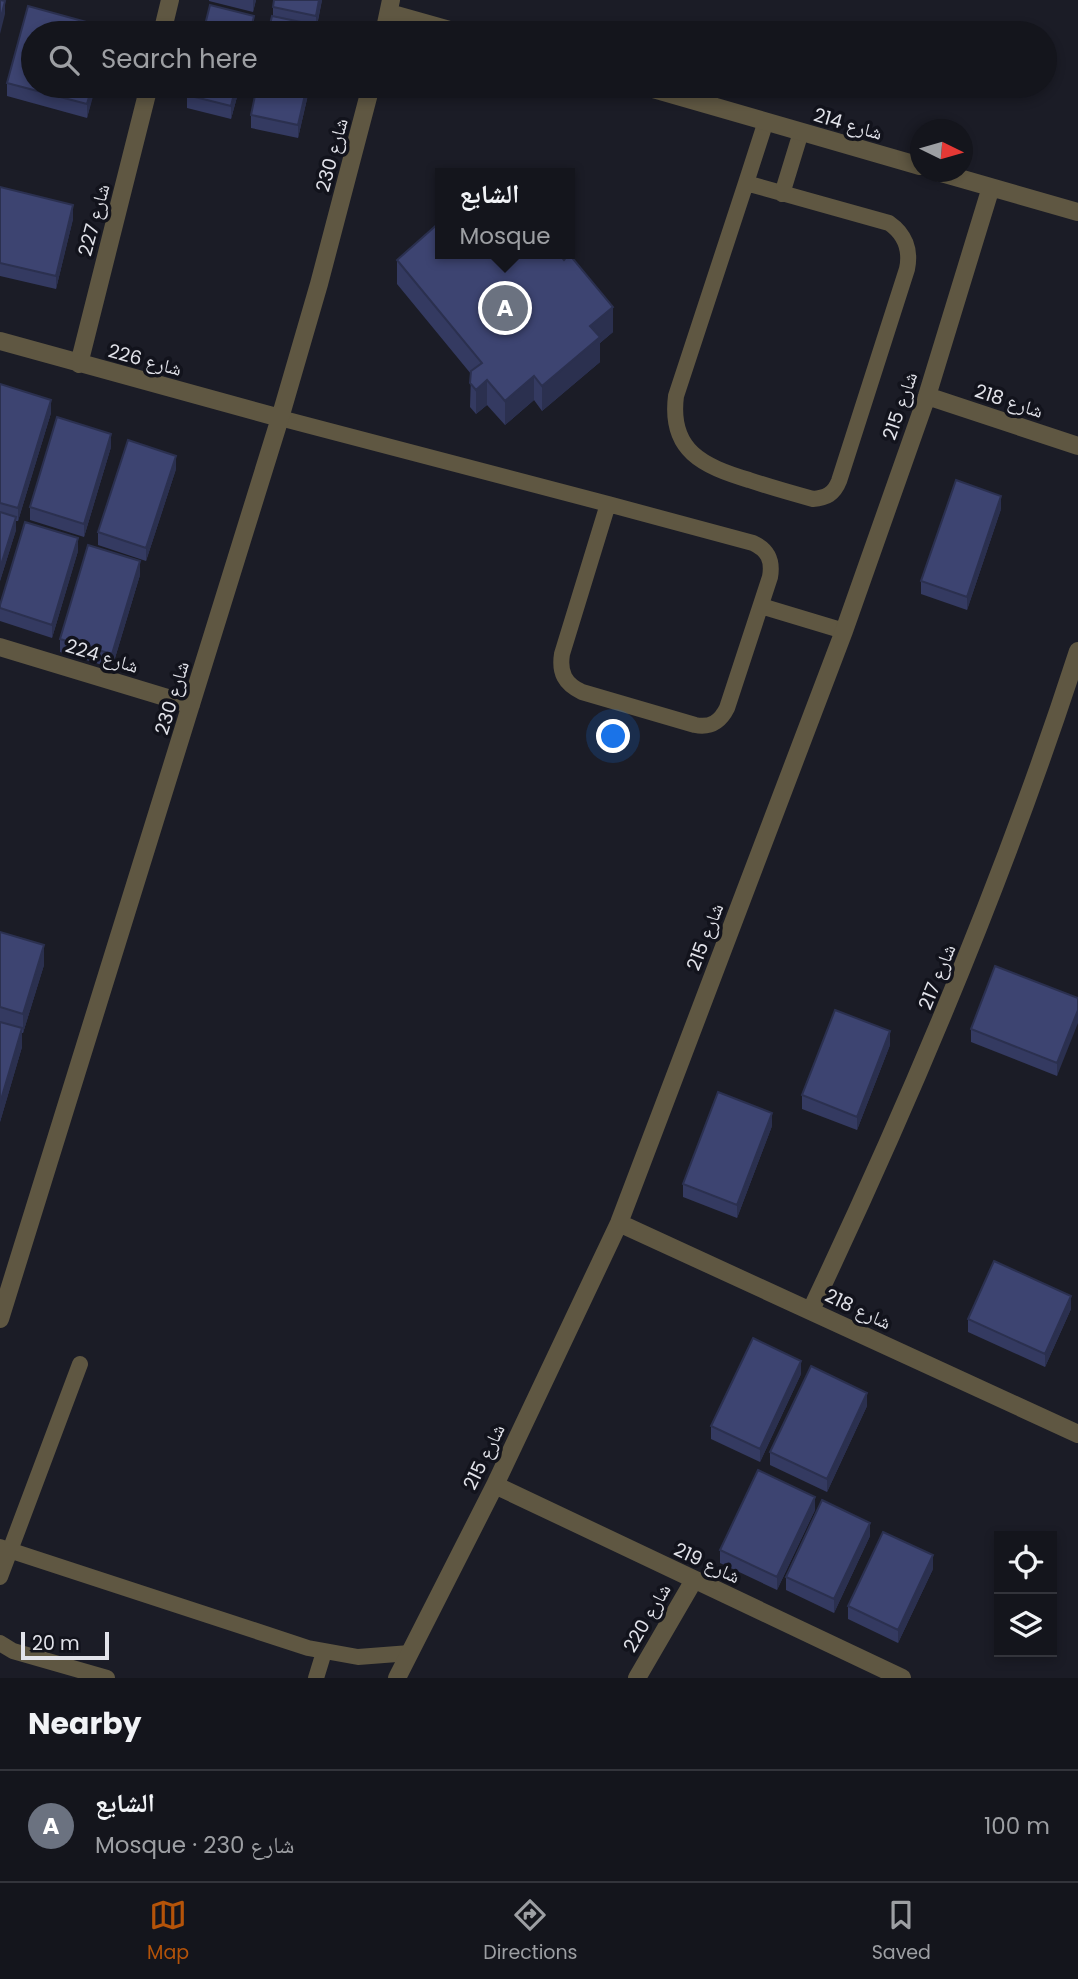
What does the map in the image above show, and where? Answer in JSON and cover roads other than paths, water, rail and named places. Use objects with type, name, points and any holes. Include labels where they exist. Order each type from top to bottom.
[{"type":"street","points":[[165,21],[170,0]]},
{"type":"street","points":[[390,6],[429,21]]},
{"type":"street","name":"شارع 227","points":[[79,364],[146,98]]},
{"type":"street","name":"شارع 230","points":[[0,1319],[280,418],[319,284],[368,98]]},
{"type":"street","name":"شارع 214","points":[[686,98],[910,163]]},
{"type":"street","points":[[973,182],[1078,212]]},
{"type":"street","name":"شارع 215","points":[[397,1678],[495,1485],[619,1223],[844,631],[927,396],[991,187]]},
{"type":"street","name":"شارع 226","points":[[0,341],[280,418]]},
{"type":"street","name":"شارع 218","points":[[927,396],[1078,446]]},
{"type":"street","name":"شارع 224","points":[[0,647],[191,705]]},
{"type":"street","name":"شارع 217","points":[[811,1310],[920,1075],[969,955],[1020,822],[1078,651]]},
{"type":"street","name":"شارع 218","points":[[619,1223],[1078,1434]]},
{"type":"street","name":"شارع 219","points":[[495,1485],[902,1678]]},
{"type":"street","name":"شارع 220","points":[[637,1678],[694,1580]]},
{"type":"lane","points":[[707,104],[709,98]]},
{"type":"lane","points":[[746,183],[888,223],[902,235],[908,251],[907,269],[839,481],[832,493],[819,499],[780,490],[712,468],[689,451],[676,425],[676,396],[766,121]]},
{"type":"lane","points":[[782,194],[801,132]]},
{"type":"lane","points":[[280,418],[608,504],[761,547],[767,552],[772,568],[727,708],[718,721],[711,725],[695,725],[636,710],[571,687],[564,678],[560,666],[562,654],[608,504]]},
{"type":"lane","points":[[761,606],[844,631]]},
{"type":"lane","points":[[0,1577],[5,1549],[80,1364]]},
{"type":"lane","points":[[5,1549],[324,1652],[358,1657],[410,1653]]},
{"type":"lane","points":[[0,1643],[13,1651],[107,1678]]},
{"type":"lane","points":[[316,1678],[324,1652]]},
{"type":"place","name":"الشايع","points":[[505,308]]}]
